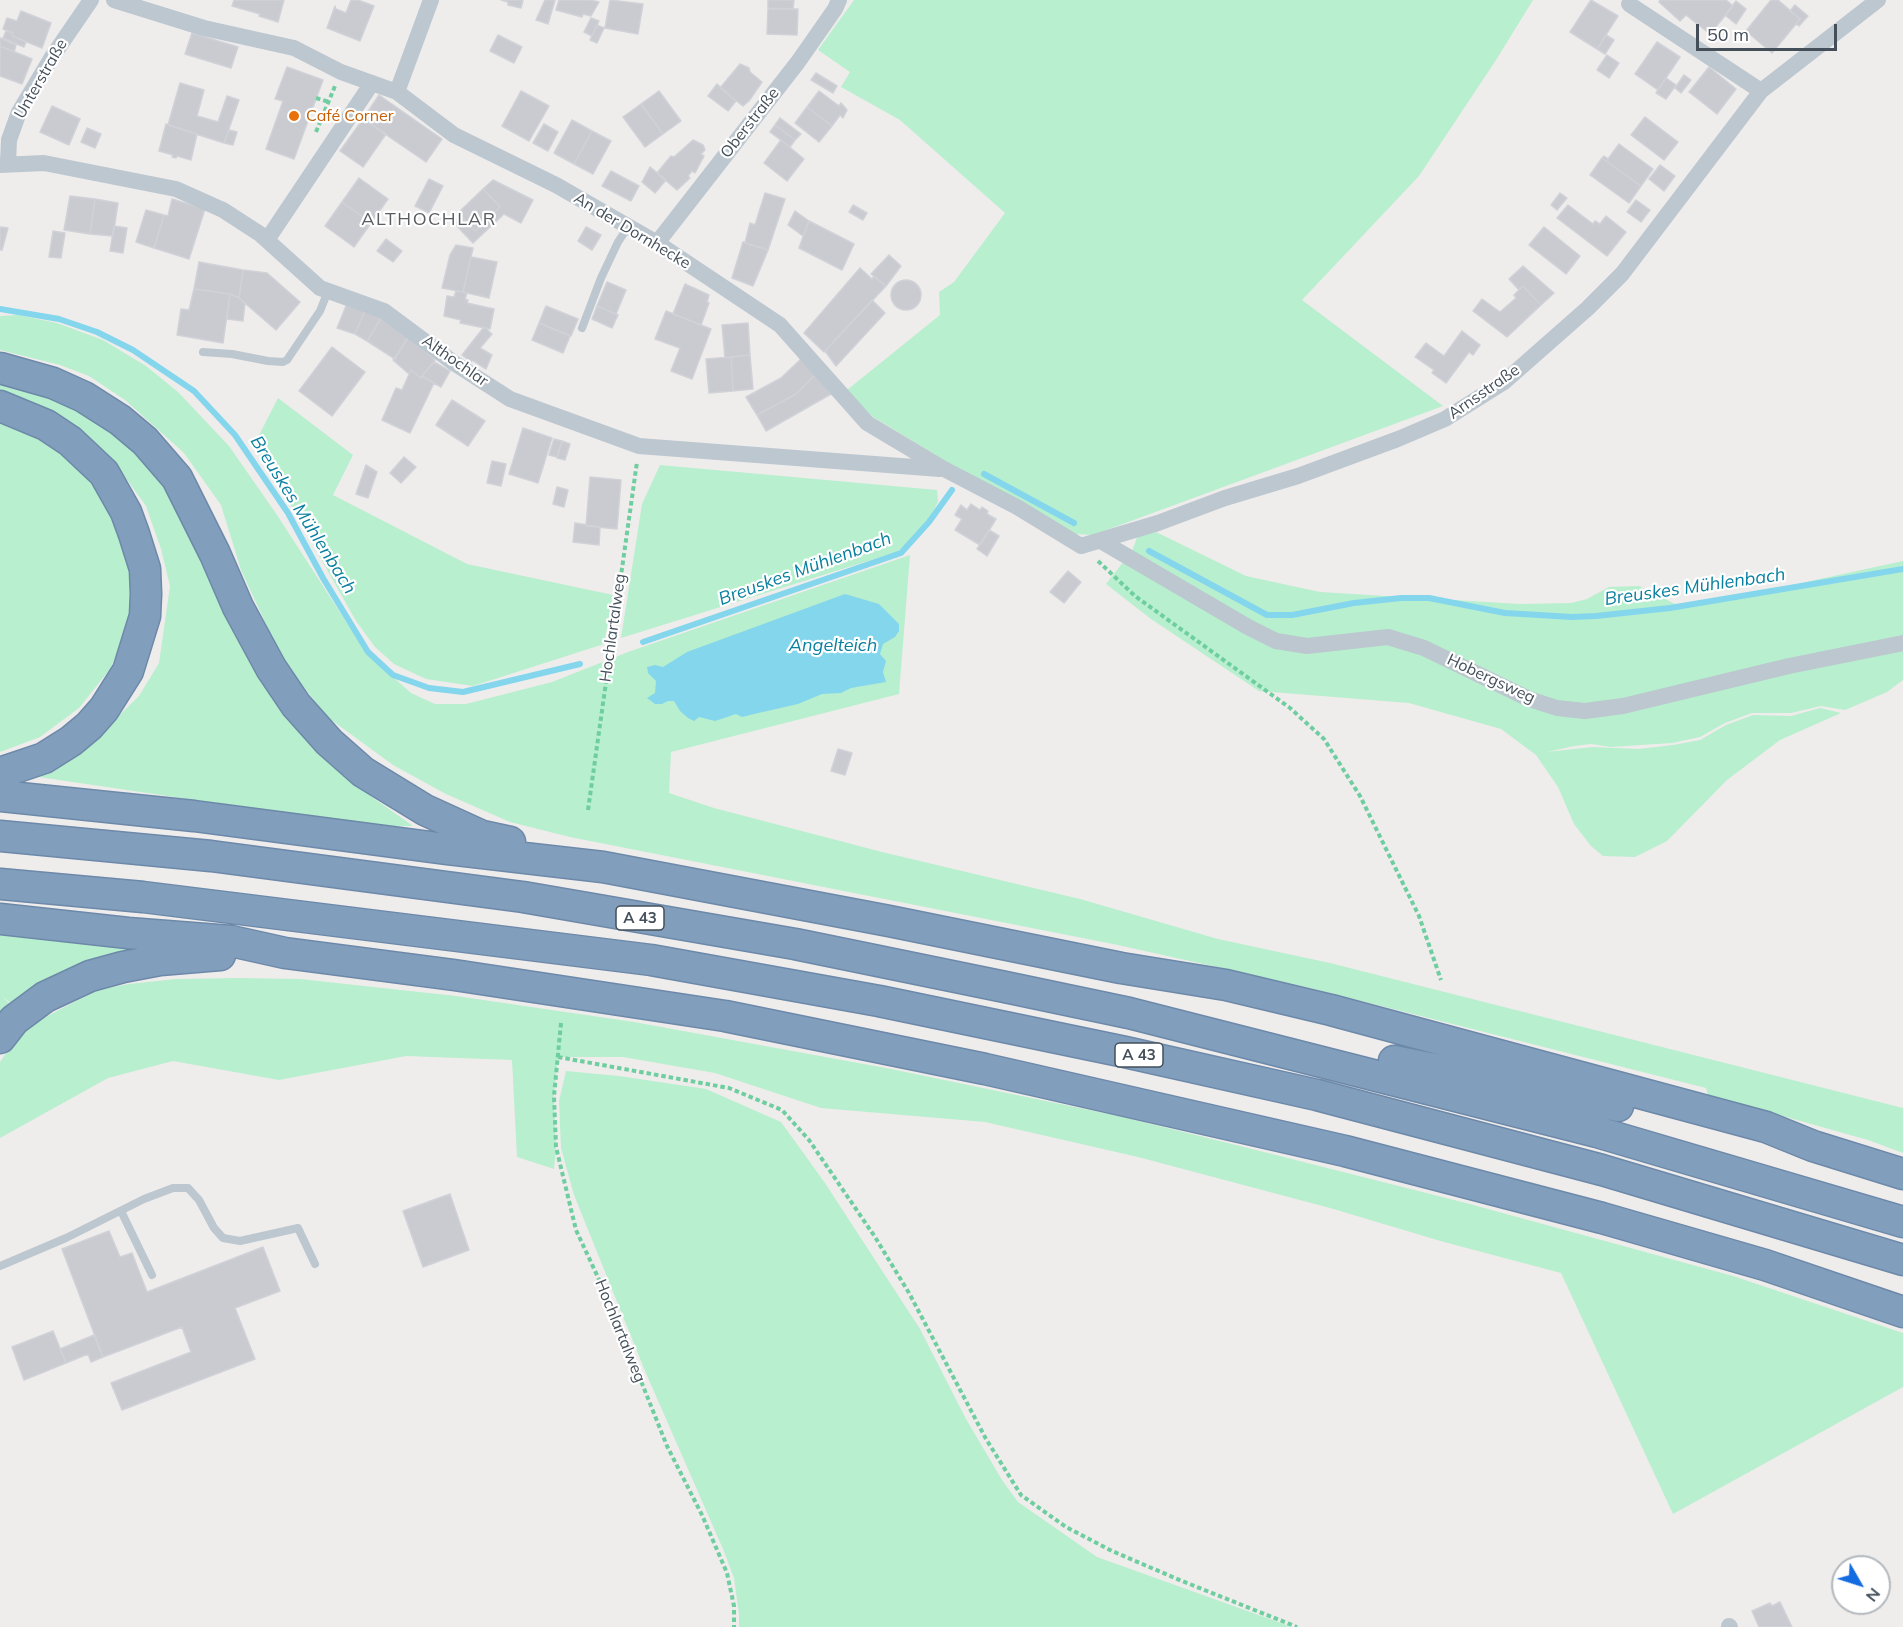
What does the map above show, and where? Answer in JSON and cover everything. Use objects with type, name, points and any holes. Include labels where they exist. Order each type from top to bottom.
[{"type":"highway","points":[[0,368],[53,383],[84,397],[120,420],[146,441],[182,486],[238,607],[271,668],[296,705],[313,725],[363,772],[425,810],[482,836],[568,855],[603,867]]},
{"type":"highway","points":[[0,406],[46,425],[70,441],[104,472],[126,512],[145,569],[146,594],[145,616],[128,671],[104,709],[71,741],[44,758],[0,773]]},
{"type":"highway","points":[[0,796],[194,816],[603,867],[889,921],[1121,969],[1226,985],[1332,1010],[1766,1127],[1813,1146],[1903,1174]]},
{"type":"highway","name":"A 43","points":[[0,836],[211,856],[524,897],[795,944],[1129,1013],[1598,1132],[1903,1222]]},
{"type":"highway","name":"A 43","points":[[0,884],[143,897],[651,960],[879,1001],[1317,1095],[1602,1170],[1903,1260]]},
{"type":"highway","points":[[0,919],[128,933],[231,941],[285,953],[454,975],[725,1016],[996,1072],[1345,1150],[1765,1264],[1903,1312]]},
{"type":"highway","points":[[0,1038],[14,1020],[45,997],[90,976],[123,967],[192,956],[285,953]]},
{"type":"highway","points":[[1272,1049],[1346,1050],[1813,1146]]},
{"type":"street","name":"Unterstraße","points":[[4,164],[9,140],[20,112],[52,57],[91,0]]},
{"type":"street","name":"An der Dornhecke","points":[[114,0],[204,28],[294,48],[341,72],[397,92],[454,135],[556,185],[657,243],[780,325],[867,423],[1082,546]]},
{"type":"street","points":[[397,92],[431,0]]},
{"type":"street","name":"Oberstraße","points":[[657,243],[798,62],[839,0]]},
{"type":"street","name":"Arnsstraße","points":[[1101,541],[1225,498],[1298,476],[1398,439],[1445,419],[1504,382],[1588,308],[1622,274],[1761,91],[1878,0]]},
{"type":"street","points":[[1629,4],[1761,91]]},
{"type":"street","points":[[267,240],[372,83]]},
{"type":"street","name":"Althochlar","points":[[4,164],[44,163],[105,173],[176,189],[223,210],[267,240],[320,288],[384,311],[454,363],[510,399],[639,446],[944,469]]},
{"type":"street","points":[[1082,546],[1101,541]]},
{"type":"street","name":"Hobergsweg","points":[[1101,541],[1276,641],[1307,646],[1388,637],[1424,648],[1529,699],[1567,709],[1585,711],[1623,706],[1789,666],[1903,643]]},
{"type":"lane","points":[[582,328],[618,242],[628,227]]},
{"type":"lane","points":[[203,352],[283,362],[287,360],[320,311],[328,291]]},
{"type":"lane","points":[[0,1266],[173,1188],[188,1188],[199,1200],[214,1228],[224,1238],[240,1241],[298,1228],[315,1264]]},
{"type":"lane","points":[[121,1210],[152,1275]]},
{"type":"path","points":[[316,133],[341,72]]},
{"type":"path","points":[[316,98],[329,102]]},
{"type":"path","name":"Hochlartalweg","points":[[588,810],[639,446]]},
{"type":"path","points":[[1082,546],[1135,596],[1290,708],[1324,739],[1360,796],[1419,916],[1441,980]]},
{"type":"path","name":"Hochlartalweg","points":[[561,1023],[554,1096],[556,1147],[576,1230],[609,1301],[667,1446],[702,1515],[727,1573],[734,1606],[734,1627]]},
{"type":"path","points":[[558,1057],[729,1088],[782,1110],[809,1140],[875,1237],[909,1293],[986,1439],[1021,1495],[1066,1527],[1112,1551],[1298,1627]]},
{"type":"green space","points":[[854,0],[1533,0],[1419,176],[1302,300],[1443,406],[1093,535],[1075,534],[957,468],[865,412],[847,390],[940,315],[939,292],[954,282],[1005,213],[900,120],[841,87],[850,72],[818,50]]},
{"type":"green space","points":[[18,315],[57,323],[103,340],[146,366],[178,392],[229,446],[277,515],[367,654],[411,693],[435,704],[466,704],[552,682],[628,652],[910,555],[899,694],[671,752],[669,793],[714,808],[882,852],[1080,899],[1218,939],[1330,963],[1903,1108],[1903,1153],[1868,1140],[1708,1095],[1706,1088],[1306,987],[1118,945],[570,837],[510,822],[446,794],[393,765],[326,716],[282,659],[241,570],[221,505],[184,453],[125,400],[89,376],[60,365],[0,350],[0,316]]},
{"type":"green space","points":[[0,377],[101,413],[173,486],[253,664],[281,711],[323,756],[372,797],[413,826],[371,826],[32,776],[92,742],[139,696],[159,663],[170,586],[161,549],[146,506],[125,477],[82,430],[44,407],[0,390]]},
{"type":"green space","points":[[278,398],[353,455],[333,495],[467,564],[613,595],[604,644],[473,686],[426,679],[394,664],[375,647],[356,621],[254,445]]},
{"type":"green space","points":[[0,419],[70,452],[120,521],[134,589],[130,624],[110,669],[79,708],[40,737],[0,752]]},
{"type":"green space","points":[[660,465],[937,490],[938,502],[914,538],[897,552],[621,638],[642,504]]},
{"type":"green space","points":[[1156,532],[1246,576],[1320,592],[1520,604],[1571,603],[1587,599],[1609,587],[1639,586],[1677,605],[1755,593],[1903,561],[1903,680],[1887,692],[1845,710],[1821,706],[1791,713],[1752,713],[1725,723],[1700,737],[1672,743],[1611,747],[1591,744],[1547,752],[1592,747],[1638,749],[1673,745],[1700,740],[1726,725],[1753,715],[1791,716],[1820,708],[1841,713],[1780,740],[1727,780],[1667,841],[1635,857],[1603,856],[1591,846],[1574,824],[1558,787],[1536,755],[1501,729],[1409,703],[1259,691],[1151,619],[1106,584],[1132,551],[1138,535]]},
{"type":"green space","points":[[0,932],[159,949],[17,1008],[2,996],[15,1009],[0,1026]]},
{"type":"green space","points":[[176,979],[300,979],[456,996],[634,1022],[891,1069],[1123,1117],[1466,1203],[1733,1276],[1903,1333],[1903,1387],[1673,1514],[1561,1273],[1138,1157],[985,1122],[821,1108],[715,1073],[623,1057],[558,1057],[554,1096],[556,1147],[554,1169],[517,1157],[512,1060],[406,1056],[279,1080],[173,1061],[108,1078],[0,1138],[0,1062],[22,1034],[40,1020],[97,990]]},
{"type":"green space","points":[[566,1071],[706,1089],[781,1122],[825,1183],[920,1329],[966,1419],[1002,1480],[1018,1502],[1097,1557],[1292,1627],[739,1627],[734,1578],[723,1549],[645,1371],[574,1195],[561,1148],[559,1101]]},
{"type":"water","name":"Angelteich","points":[[845,594],[879,604],[899,624],[899,631],[895,637],[883,644],[880,654],[886,661],[883,672],[886,682],[851,688],[841,693],[822,694],[798,704],[742,717],[736,714],[715,721],[699,717],[694,721],[680,711],[674,701],[655,704],[647,698],[655,693],[656,681],[648,673],[647,667],[655,665],[663,667],[687,652]]},
{"type":"building","points":[[234,0],[284,0],[278,22],[232,6]]},
{"type":"building","points":[[351,0],[374,6],[360,41],[327,28],[335,6],[336,9],[346,13]]},
{"type":"building","points":[[501,0],[523,0],[521,8],[508,5],[508,2]]},
{"type":"building","points":[[545,0],[555,0],[548,24],[536,20]]},
{"type":"building","points":[[559,0],[599,2],[591,16],[583,14],[582,17],[556,10]]},
{"type":"building","points":[[610,0],[643,4],[638,34],[605,28]]},
{"type":"building","points":[[768,0],[794,0],[793,9],[768,8]]},
{"type":"building","points":[[1591,0],[1618,16],[1597,49],[1570,32]]},
{"type":"building","points":[[1660,0],[1726,0],[1733,6],[1710,34],[1686,15],[1680,21],[1659,2]]},
{"type":"building","points":[[1771,0],[1778,0],[1800,19],[1772,53],[1746,31]]},
{"type":"building","points":[[1736,1],[1746,9],[1736,24],[1725,15]]},
{"type":"building","points":[[1795,5],[1808,16],[1799,26],[1796,24],[1800,19],[1790,11]]},
{"type":"building","points":[[768,9],[798,9],[797,35],[767,34]]},
{"type":"building","points":[[21,11],[51,23],[42,48],[12,36],[13,33],[3,29],[7,18],[17,21]]},
{"type":"building","points":[[591,18],[599,21],[592,36],[584,32]]},
{"type":"building","points":[[597,25],[604,28],[597,43],[590,40]]},
{"type":"building","points":[[6,31],[26,42],[24,47],[3,38]]},
{"type":"building","points":[[192,33],[238,47],[231,68],[185,54]]},
{"type":"building","points":[[498,35],[522,47],[514,63],[490,51]]},
{"type":"building","points":[[1606,35],[1614,40],[1605,54],[1597,49]]},
{"type":"building","points":[[0,38],[16,45],[14,52],[0,46]]},
{"type":"building","points":[[1657,42],[1680,57],[1658,90],[1635,74]]},
{"type":"building","points":[[0,46],[32,59],[22,84],[0,76]]},
{"type":"building","points":[[1607,55],[1619,63],[1609,78],[1597,70]]},
{"type":"building","points":[[740,64],[749,68],[750,72],[762,82],[743,106],[720,88]]},
{"type":"building","name":"Café Corner","points":[[287,67],[323,80],[294,159],[266,149],[283,101],[275,99]]},
{"type":"building","points":[[1709,67],[1736,89],[1717,114],[1689,92]]},
{"type":"building","points":[[816,73],[837,86],[833,93],[811,80]]},
{"type":"building","points":[[1684,75],[1691,80],[1681,93],[1675,88]]},
{"type":"building","points":[[1666,78],[1676,85],[1666,99],[1656,93]]},
{"type":"building","points":[[180,83],[204,90],[197,116],[218,122],[227,96],[239,100],[224,143],[168,125]]},
{"type":"building","points":[[717,84],[736,101],[728,111],[708,96]]},
{"type":"building","points":[[521,91],[549,106],[529,141],[502,126]]},
{"type":"building","points":[[659,91],[681,121],[663,134],[641,104]]},
{"type":"building","points":[[819,91],[839,106],[841,103],[847,110],[843,118],[840,115],[832,126],[807,107]]},
{"type":"building","points":[[379,95],[442,139],[426,162],[363,119]]},
{"type":"building","points":[[641,104],[663,134],[645,147],[623,117]]},
{"type":"building","points":[[52,106],[80,119],[69,145],[40,132]]},
{"type":"building","points":[[807,107],[832,126],[819,142],[795,123]]},
{"type":"building","points":[[1645,117],[1678,142],[1664,160],[1631,135]]},
{"type":"building","points":[[780,118],[801,134],[795,140],[775,125]]},
{"type":"building","points":[[363,119],[386,134],[363,167],[340,151]]},
{"type":"building","points":[[572,120],[592,131],[574,164],[554,153]]},
{"type":"building","points":[[166,124],[197,134],[191,160],[172,157],[173,155],[159,151]]},
{"type":"building","points":[[544,124],[558,132],[548,151],[533,143]]},
{"type":"building","points":[[775,125],[795,140],[790,147],[770,132]]},
{"type":"building","points":[[87,128],[101,134],[95,148],[81,142]]},
{"type":"building","points":[[229,130],[237,132],[233,145],[224,143]]},
{"type":"building","points":[[592,131],[611,141],[593,174],[574,164]]},
{"type":"building","points":[[693,140],[703,145],[705,150],[701,154],[704,156],[695,173],[692,171],[688,176],[690,178],[677,190],[657,173],[671,156],[674,157]]},
{"type":"building","points":[[781,140],[804,159],[787,181],[764,163]]},
{"type":"building","points":[[1619,144],[1653,169],[1641,186],[1602,158],[1604,156],[1608,159]]},
{"type":"building","points":[[1602,158],[1641,186],[1629,203],[1590,175]]},
{"type":"building","points":[[1660,165],[1675,176],[1664,191],[1649,179]]},
{"type":"building","points":[[650,167],[666,180],[655,193],[642,182]]},
{"type":"building","points":[[611,171],[639,186],[631,201],[602,186]]},
{"type":"building","points":[[359,178],[388,199],[371,223],[342,202]]},
{"type":"building","points":[[429,179],[443,186],[429,213],[415,206]]},
{"type":"building","points":[[493,180],[533,200],[521,223],[504,214],[473,243],[454,223],[461,216],[475,231],[500,207],[483,189]]},
{"type":"building","points":[[483,189],[500,207],[475,231],[458,213]]},
{"type":"building","points":[[765,193],[785,199],[768,250],[745,243],[750,223],[755,225]]},
{"type":"building","points":[[1560,193],[1567,198],[1557,210],[1551,205]]},
{"type":"building","points":[[70,196],[95,199],[90,234],[64,230]]},
{"type":"building","points":[[95,199],[118,203],[113,236],[90,234]]},
{"type":"building","points":[[172,199],[205,209],[189,259],[154,248],[164,215],[168,216]]},
{"type":"building","points":[[1636,200],[1650,210],[1641,222],[1627,212]]},
{"type":"building","points":[[342,202],[371,223],[354,247],[325,226]]},
{"type":"building","points":[[853,205],[867,213],[863,220],[849,212]]},
{"type":"building","points":[[1568,205],[1593,224],[1595,221],[1600,224],[1606,216],[1626,232],[1607,256],[1557,218]]},
{"type":"building","points":[[146,210],[164,215],[154,248],[136,242]]},
{"type":"building","points":[[795,211],[809,221],[803,236],[788,225]]},
{"type":"building","points":[[809,221],[854,244],[842,270],[799,248]]},
{"type":"building","points":[[114,226],[127,228],[123,253],[110,251]]},
{"type":"building","points":[[0,227],[8,228],[2,250],[0,250]]},
{"type":"building","points":[[586,227],[601,235],[592,250],[578,241]]},
{"type":"building","points":[[1544,227],[1580,256],[1566,274],[1529,245]]},
{"type":"building","points":[[53,231],[65,233],[61,258],[49,257]]},
{"type":"building","points":[[386,239],[402,251],[393,262],[377,251]]},
{"type":"building","points":[[743,242],[768,250],[753,286],[732,278]]},
{"type":"building","points":[[456,245],[473,248],[463,292],[442,288],[450,255]]},
{"type":"building","points":[[889,255],[901,266],[886,286],[871,274]]},
{"type":"building","points":[[471,257],[497,262],[489,298],[463,292]]},
{"type":"building","points":[[199,262],[243,270],[239,298],[230,294],[194,289]]},
{"type":"building","points":[[1523,266],[1554,293],[1541,305],[1523,286],[1519,290],[1509,279]]},
{"type":"building","points":[[860,268],[872,279],[874,276],[886,286],[824,352],[804,333]]},
{"type":"building","points":[[243,270],[267,273],[300,302],[276,330],[239,298]]},
{"type":"building","points":[[906,280],[912,281],[920,289],[920,301],[912,309],[906,310],[900,309],[892,301],[891,295],[892,289],[900,281]]},
{"type":"building","points":[[607,282],[626,290],[616,314],[597,306]]},
{"type":"building","points":[[685,284],[709,295],[707,302],[709,303],[701,325],[673,314]]},
{"type":"building","points":[[1523,286],[1541,305],[1507,337],[1473,311],[1482,299],[1500,312],[1516,298],[1514,295]]},
{"type":"building","points":[[194,289],[230,294],[223,343],[177,335],[181,309],[189,310]]},
{"type":"building","points":[[456,291],[467,293],[465,299],[468,300],[467,303],[494,309],[490,329],[460,323],[461,320],[444,316],[447,296],[454,297]]},
{"type":"building","points":[[230,294],[245,303],[243,321],[227,319]]},
{"type":"building","points":[[872,300],[885,313],[836,366],[825,351]]},
{"type":"building","points":[[346,306],[365,310],[355,334],[337,328]]},
{"type":"building","points":[[546,306],[578,319],[571,336],[539,323]]},
{"type":"building","points":[[597,306],[618,315],[612,328],[592,319]]},
{"type":"building","points":[[365,310],[382,317],[367,341],[355,334]]},
{"type":"building","points":[[666,311],[711,329],[692,379],[671,371],[680,348],[655,339]]},
{"type":"building","points":[[382,317],[409,335],[395,359],[367,341]]},
{"type":"building","points":[[539,323],[570,336],[563,353],[532,340]]},
{"type":"building","points":[[748,323],[750,355],[725,358],[722,325]]},
{"type":"building","points":[[484,327],[492,334],[480,348],[492,355],[486,369],[462,355]]},
{"type":"building","points":[[1462,331],[1480,345],[1473,355],[1469,352],[1446,383],[1432,373],[1434,370],[1415,357],[1426,343],[1444,356]]},
{"type":"building","points":[[409,337],[435,360],[421,378],[411,370],[409,374],[393,360]]},
{"type":"building","points":[[332,347],[365,372],[332,416],[299,391]]},
{"type":"building","points":[[750,355],[753,389],[733,391],[731,357]]},
{"type":"building","points":[[731,357],[733,391],[709,393],[706,359]]},
{"type":"building","points":[[801,359],[815,375],[796,394],[757,415],[746,397],[781,378]]},
{"type":"building","points":[[434,362],[450,371],[441,387],[422,376]]},
{"type":"building","points":[[411,370],[421,378],[422,376],[434,383],[410,433],[382,420],[396,388],[402,390]]},
{"type":"building","points":[[815,375],[831,394],[766,431],[757,415],[796,394]]},
{"type":"building","points":[[452,400],[485,421],[468,446],[436,425]]},
{"type":"building","points":[[523,428],[552,438],[538,483],[509,474]]},
{"type":"building","points":[[554,439],[562,441],[557,457],[549,455]]},
{"type":"building","points":[[562,441],[570,444],[565,460],[557,458]]},
{"type":"building","points":[[404,457],[416,467],[401,483],[390,473]]},
{"type":"building","points":[[492,461],[506,464],[501,486],[487,483]]},
{"type":"building","points":[[366,465],[377,472],[368,498],[356,494]]},
{"type":"building","points":[[590,477],[621,480],[617,529],[586,526]]},
{"type":"building","points":[[557,487],[568,490],[564,507],[553,504]]},
{"type":"building","points":[[971,504],[980,510],[982,507],[988,511],[987,514],[996,519],[980,545],[955,530],[962,519],[955,515],[961,505],[967,510]]},
{"type":"building","points":[[575,523],[600,527],[599,545],[573,542]]},
{"type":"building","points":[[989,530],[999,536],[987,556],[977,549]]},
{"type":"building","points":[[1068,571],[1081,582],[1064,603],[1050,592]]},
{"type":"building","points":[[838,749],[852,753],[845,775],[831,771]]},
{"type":"building","points":[[450,1194],[469,1250],[423,1267],[403,1211]]},
{"type":"building","points":[[109,1231],[120,1257],[132,1253],[147,1292],[263,1247],[280,1291],[235,1308],[255,1359],[122,1410],[111,1383],[191,1352],[182,1327],[103,1357],[62,1249]]},
{"type":"building","points":[[53,1331],[66,1363],[24,1380],[12,1347]]},
{"type":"building","points":[[94,1335],[103,1357],[91,1362],[88,1354],[66,1363],[60,1349]]},
{"type":"building","points":[[1780,1602],[1792,1627],[1759,1627],[1752,1611],[1770,1603],[1772,1606]]},
{"type":"waterway","name":"Breuskes Mühlenbach","points":[[0,309],[59,319],[97,332],[133,350],[194,391],[235,435],[288,513],[323,578],[368,652],[393,675],[429,688],[463,692],[580,664]]},
{"type":"waterway","name":"Breuskes Mühlenbach","points":[[984,474],[1074,523]]},
{"type":"waterway","name":"Breuskes Mühlenbach","points":[[643,642],[901,553],[929,522],[952,490]]},
{"type":"waterway","name":"Breuskes Mühlenbach","points":[[1149,551],[1267,615],[1292,615],[1354,603],[1401,598],[1429,598],[1505,613],[1596,616],[1670,608],[1903,569]]},
{"type":"place","name":"Café Corner","points":[[294,116]]},
{"type":"district","name":"ALTHOCHLAR","points":[[429,220]]}]
